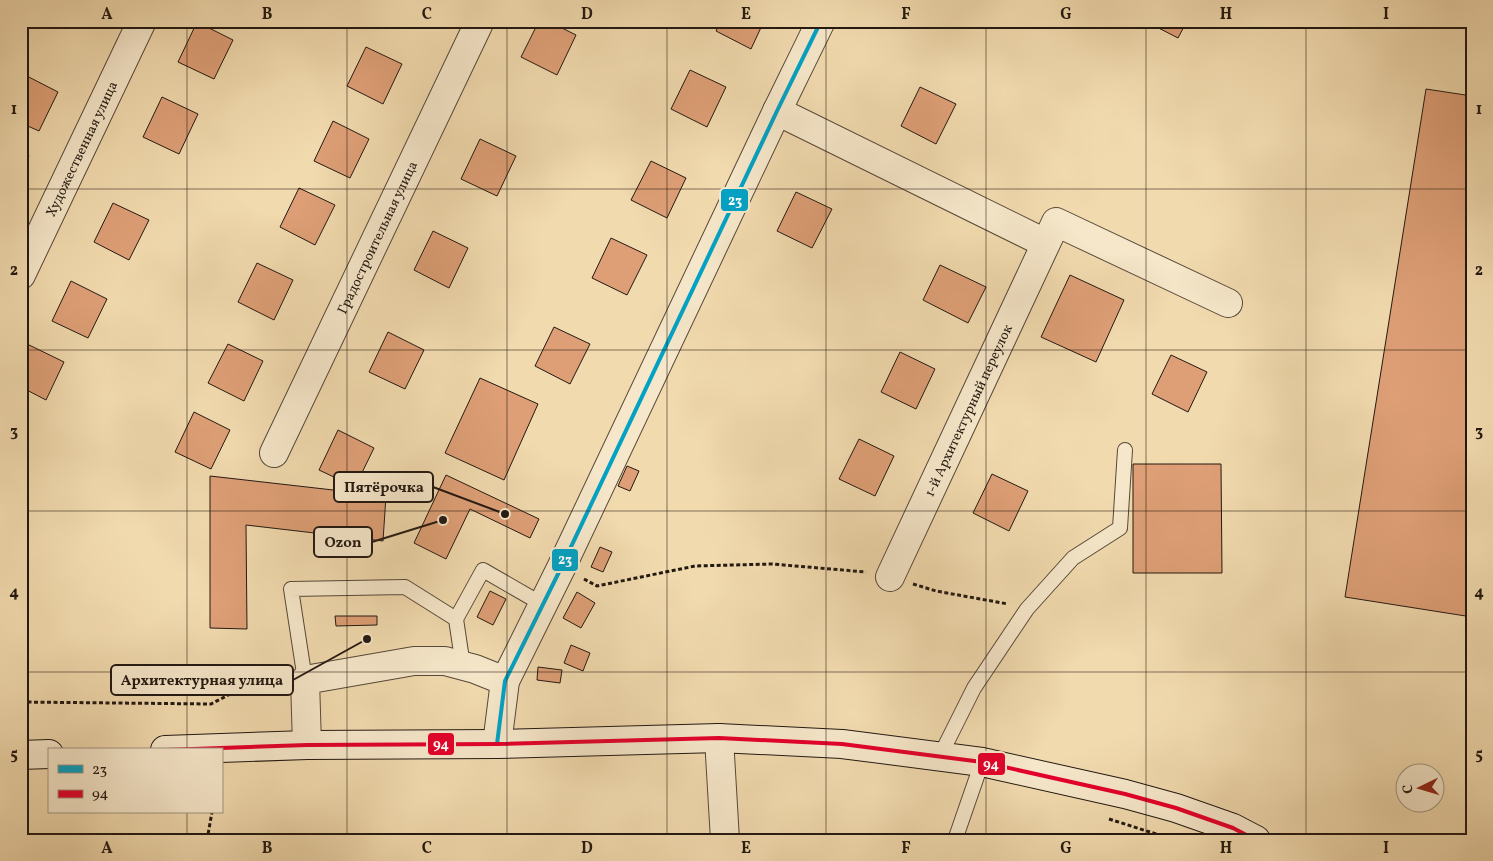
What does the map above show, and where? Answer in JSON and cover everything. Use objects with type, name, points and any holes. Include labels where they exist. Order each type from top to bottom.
[{"type":"street","name":"Художественная улица","points":[[21,276],[142,21]]},
{"type":"street","name":"Градостроительная улица","points":[[274,453],[480,21]]},
{"type":"street","points":[[497,744],[505,681],[561,568],[821,21]]},
{"type":"street","points":[[777,111],[1045,243]]},
{"type":"street","name":"1-й Архитектурный переулок","points":[[890,577],[1056,222],[1228,303]]},
{"type":"street","points":[[306,745],[305,680],[414,660],[445,661],[505,681]]},
{"type":"street","points":[[719,738],[725,840]]},
{"type":"street","points":[[221,748],[306,745],[497,744],[719,738],[842,744],[982,762],[1126,794],[1176,808],[1234,828],[1256,840]]},
{"type":"street","points":[[21,754],[48,754]]},
{"type":"lane","points":[[940,756],[974,688],[1027,609],[1073,558],[1120,528],[1125,450]]},
{"type":"lane","points":[[463,666],[456,619],[484,570],[542,604]]},
{"type":"lane","points":[[305,680],[290,589],[405,587],[456,619]]},
{"type":"lane","points":[[955,840],[982,762]]},
{"type":"path","points":[[561,568],[597,586],[696,566],[772,564],[878,573],[936,592],[995,601],[1027,609]]},
{"type":"path","points":[[21,702],[211,704],[267,675],[305,680]]},
{"type":"path","points":[[207,840],[212,814]]},
{"type":"building","points":[[539,21],[548,21],[576,35],[557,75],[521,57]]},
{"type":"building","points":[[720,21],[764,21],[751,49],[716,31]]},
{"type":"building","points":[[1145,21],[1187,21],[1178,38]]},
{"type":"building","points":[[197,22],[233,40],[214,79],[178,62]]},
{"type":"building","points":[[366,47],[402,64],[383,104],[347,86]]},
{"type":"building","points":[[690,70],[726,87],[707,127],[671,109]]},
{"type":"building","points":[[23,74],[58,92],[39,131],[21,123],[21,77]]},
{"type":"building","points":[[920,87],[956,104],[936,144],[901,126]]},
{"type":"building","points":[[1426,89],[1472,96],[1472,617],[1345,597]]},
{"type":"building","points":[[162,97],[198,114],[179,154],[143,137]]},
{"type":"building","points":[[333,121],[369,139],[350,178],[314,161]]},
{"type":"building","points":[[480,139],[516,156],[497,196],[461,179]]},
{"type":"building","points":[[21,152],[29,156],[21,171]]},
{"type":"building","points":[[651,161],[686,178],[667,218],[631,200]]},
{"type":"building","points":[[299,188],[335,205],[315,245],[280,227]]},
{"type":"building","points":[[796,192],[832,209],[812,248],[777,231]]},
{"type":"building","points":[[113,203],[149,220],[129,260],[94,242]]},
{"type":"building","points":[[433,231],[468,248],[449,288],[414,270]]},
{"type":"building","points":[[611,238],[647,255],[627,295],[592,278]]},
{"type":"building","points":[[257,263],[293,280],[274,320],[238,302]]},
{"type":"building","points":[[940,265],[986,287],[968,323],[923,300]]},
{"type":"building","points":[[1070,275],[1124,300],[1096,362],[1041,337]]},
{"type":"building","points":[[71,281],[107,299],[88,338],[52,321]]},
{"type":"building","points":[[554,327],[590,344],[570,384],[535,366]]},
{"type":"building","points":[[388,332],[424,350],[405,389],[369,372]]},
{"type":"building","points":[[27,344],[64,362],[46,400],[21,387],[21,356]]},
{"type":"building","points":[[228,344],[263,361],[244,401],[208,383]]},
{"type":"building","points":[[900,352],[935,369],[916,409],[881,392]]},
{"type":"building","points":[[1171,355],[1207,372],[1188,412],[1152,394]]},
{"type":"building","points":[[480,378],[538,404],[504,480],[445,453]]},
{"type":"building","points":[[194,412],[230,430],[211,469],[175,452]]},
{"type":"building","points":[[338,430],[374,448],[355,487],[319,470]]},
{"type":"building","points":[[859,439],[894,456],[875,496],[839,479]]},
{"type":"building","points":[[1133,464],[1221,464],[1222,573],[1133,573]]},
{"type":"building","points":[[627,466],[639,471],[630,491],[618,486]]},
{"type":"building","points":[[992,474],[1028,491],[1009,531],[973,513]]},
{"type":"building","points":[[446,475],[539,519],[530,538],[470,509],[446,559],[414,543]]},
{"type":"building","points":[[210,476],[386,496],[383,541],[246,525],[247,629],[210,628]]},
{"type":"building","points":[[600,547],[612,552],[603,572],[591,567]]},
{"type":"building","points":[[490,591],[506,599],[493,625],[477,617]]},
{"type":"building","points":[[577,592],[595,603],[581,628],[563,618]]},
{"type":"building","points":[[335,616],[377,616],[377,625],[336,626]]},
{"type":"building","points":[[571,645],[590,653],[583,671],[564,663]]},
{"type":"building","points":[[538,667],[562,670],[560,683],[537,680]]},
{"type":"transit line","name":"23","points":[[497,744],[505,681],[561,568],[821,21]]},
{"type":"transit line","name":"94","points":[[222,748],[307,745],[497,744],[719,738],[842,744],[982,762],[1125,794],[1176,808],[1233,828],[1256,840]]},
{"type":"place","name":"Пятёрочка","points":[[505,514]]},
{"type":"place","name":"Ozon","points":[[443,520]]},
{"type":"place","name":"Архитектурная улица","points":[[367,639]]}]
